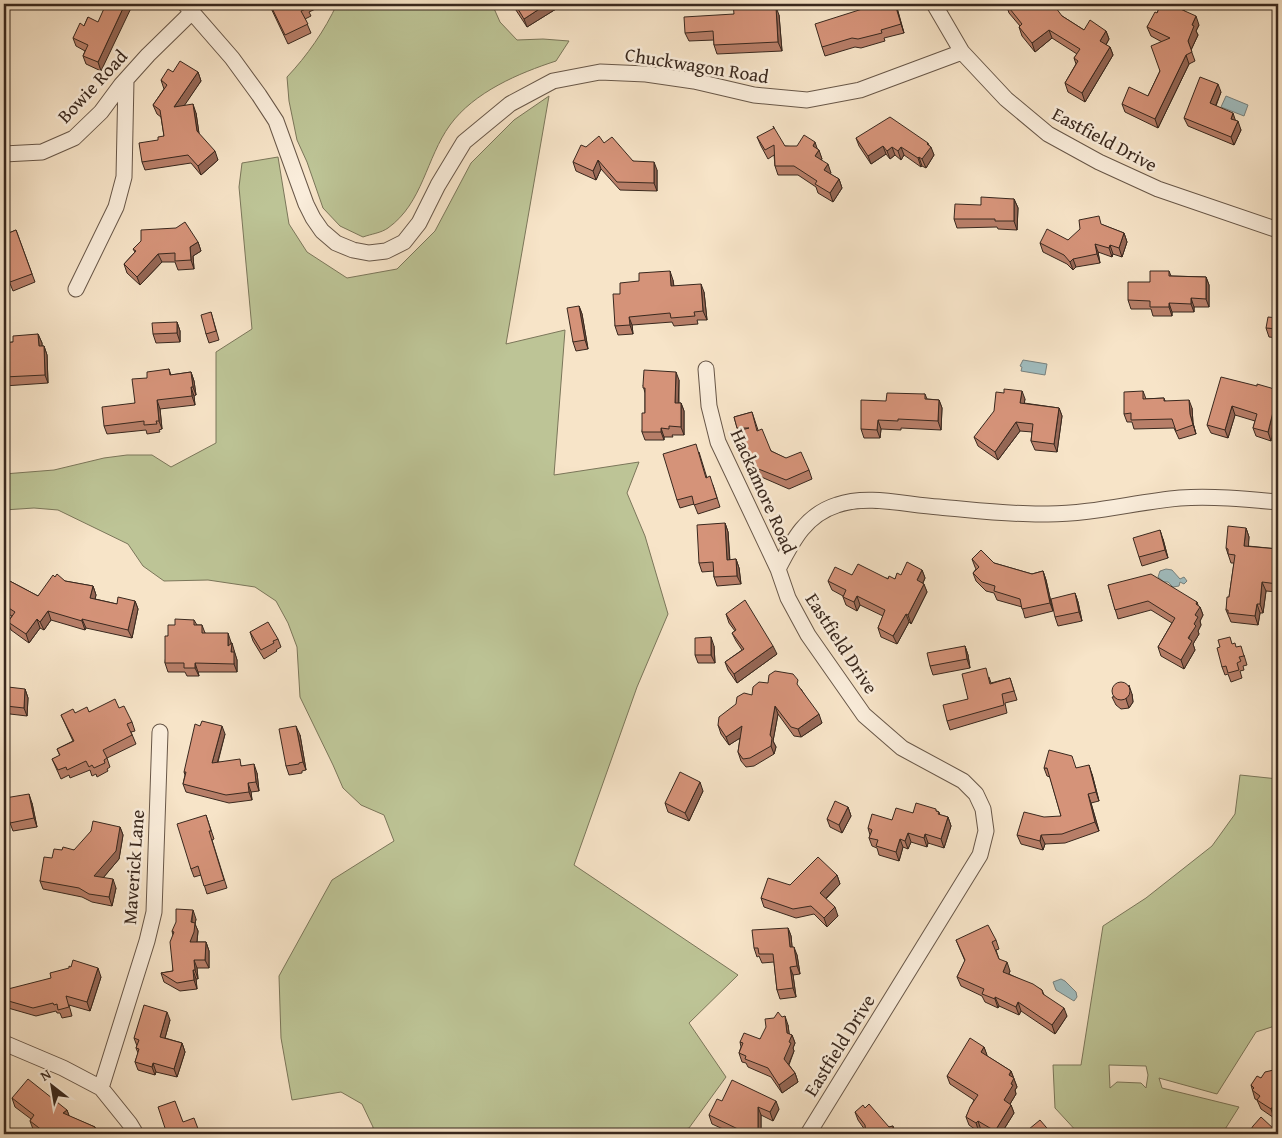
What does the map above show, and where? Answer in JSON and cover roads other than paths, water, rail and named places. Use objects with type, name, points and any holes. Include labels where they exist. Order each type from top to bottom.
[{"type":"street","name":"Eastfield Drive","points":[[934,4],[962,52],[1006,99],[1048,134],[1099,162],[1158,189],[1278,230]]},
{"type":"street","name":"Chuckwagon Road","points":[[188,8],[232,58],[276,121],[306,204],[322,231],[336,243],[353,250],[369,253],[386,251],[404,242],[419,222],[438,185],[464,142],[510,104],[553,81],[600,72],[646,74],[694,81],[754,95],[807,100],[860,90],[962,52]]},
{"type":"street","name":"Bowie Road","points":[[4,154],[42,152],[74,138],[101,112],[188,8]]},
{"type":"street","points":[[76,289],[116,207],[124,177],[126,80]]},
{"type":"street","name":"Hackamore Road","points":[[706,369],[709,406],[718,442],[778,569]]},
{"type":"street","points":[[778,569],[792,541],[807,522],[821,510],[839,504],[868,500],[937,507],[1049,514],[1221,496],[1278,502]]},
{"type":"street","name":"Eastfield Drive","points":[[778,569],[788,598],[808,635],[864,714],[902,748],[962,781],[976,794],[983,809],[986,831],[980,855],[808,1134]]},
{"type":"street","name":"Maverick Lane","points":[[101,1088],[147,941],[154,912],[160,732]]},
{"type":"street","points":[[4,1044],[63,1068],[101,1088],[136,1134]]},
{"type":"water","points":[[1226,96],[1248,105],[1244,116],[1221,107]]},
{"type":"water","points":[[1023,360],[1047,364],[1045,375],[1021,371],[1022,367],[1020,366]]},
{"type":"water","points":[[1172,570],[1180,579],[1184,577],[1187,581],[1184,584],[1180,582],[1179,586],[1173,587],[1168,582],[1164,582],[1158,577],[1160,571]]},
{"type":"water","points":[[1061,979],[1076,992],[1077,997],[1074,1001],[1056,990],[1053,982]]}]
